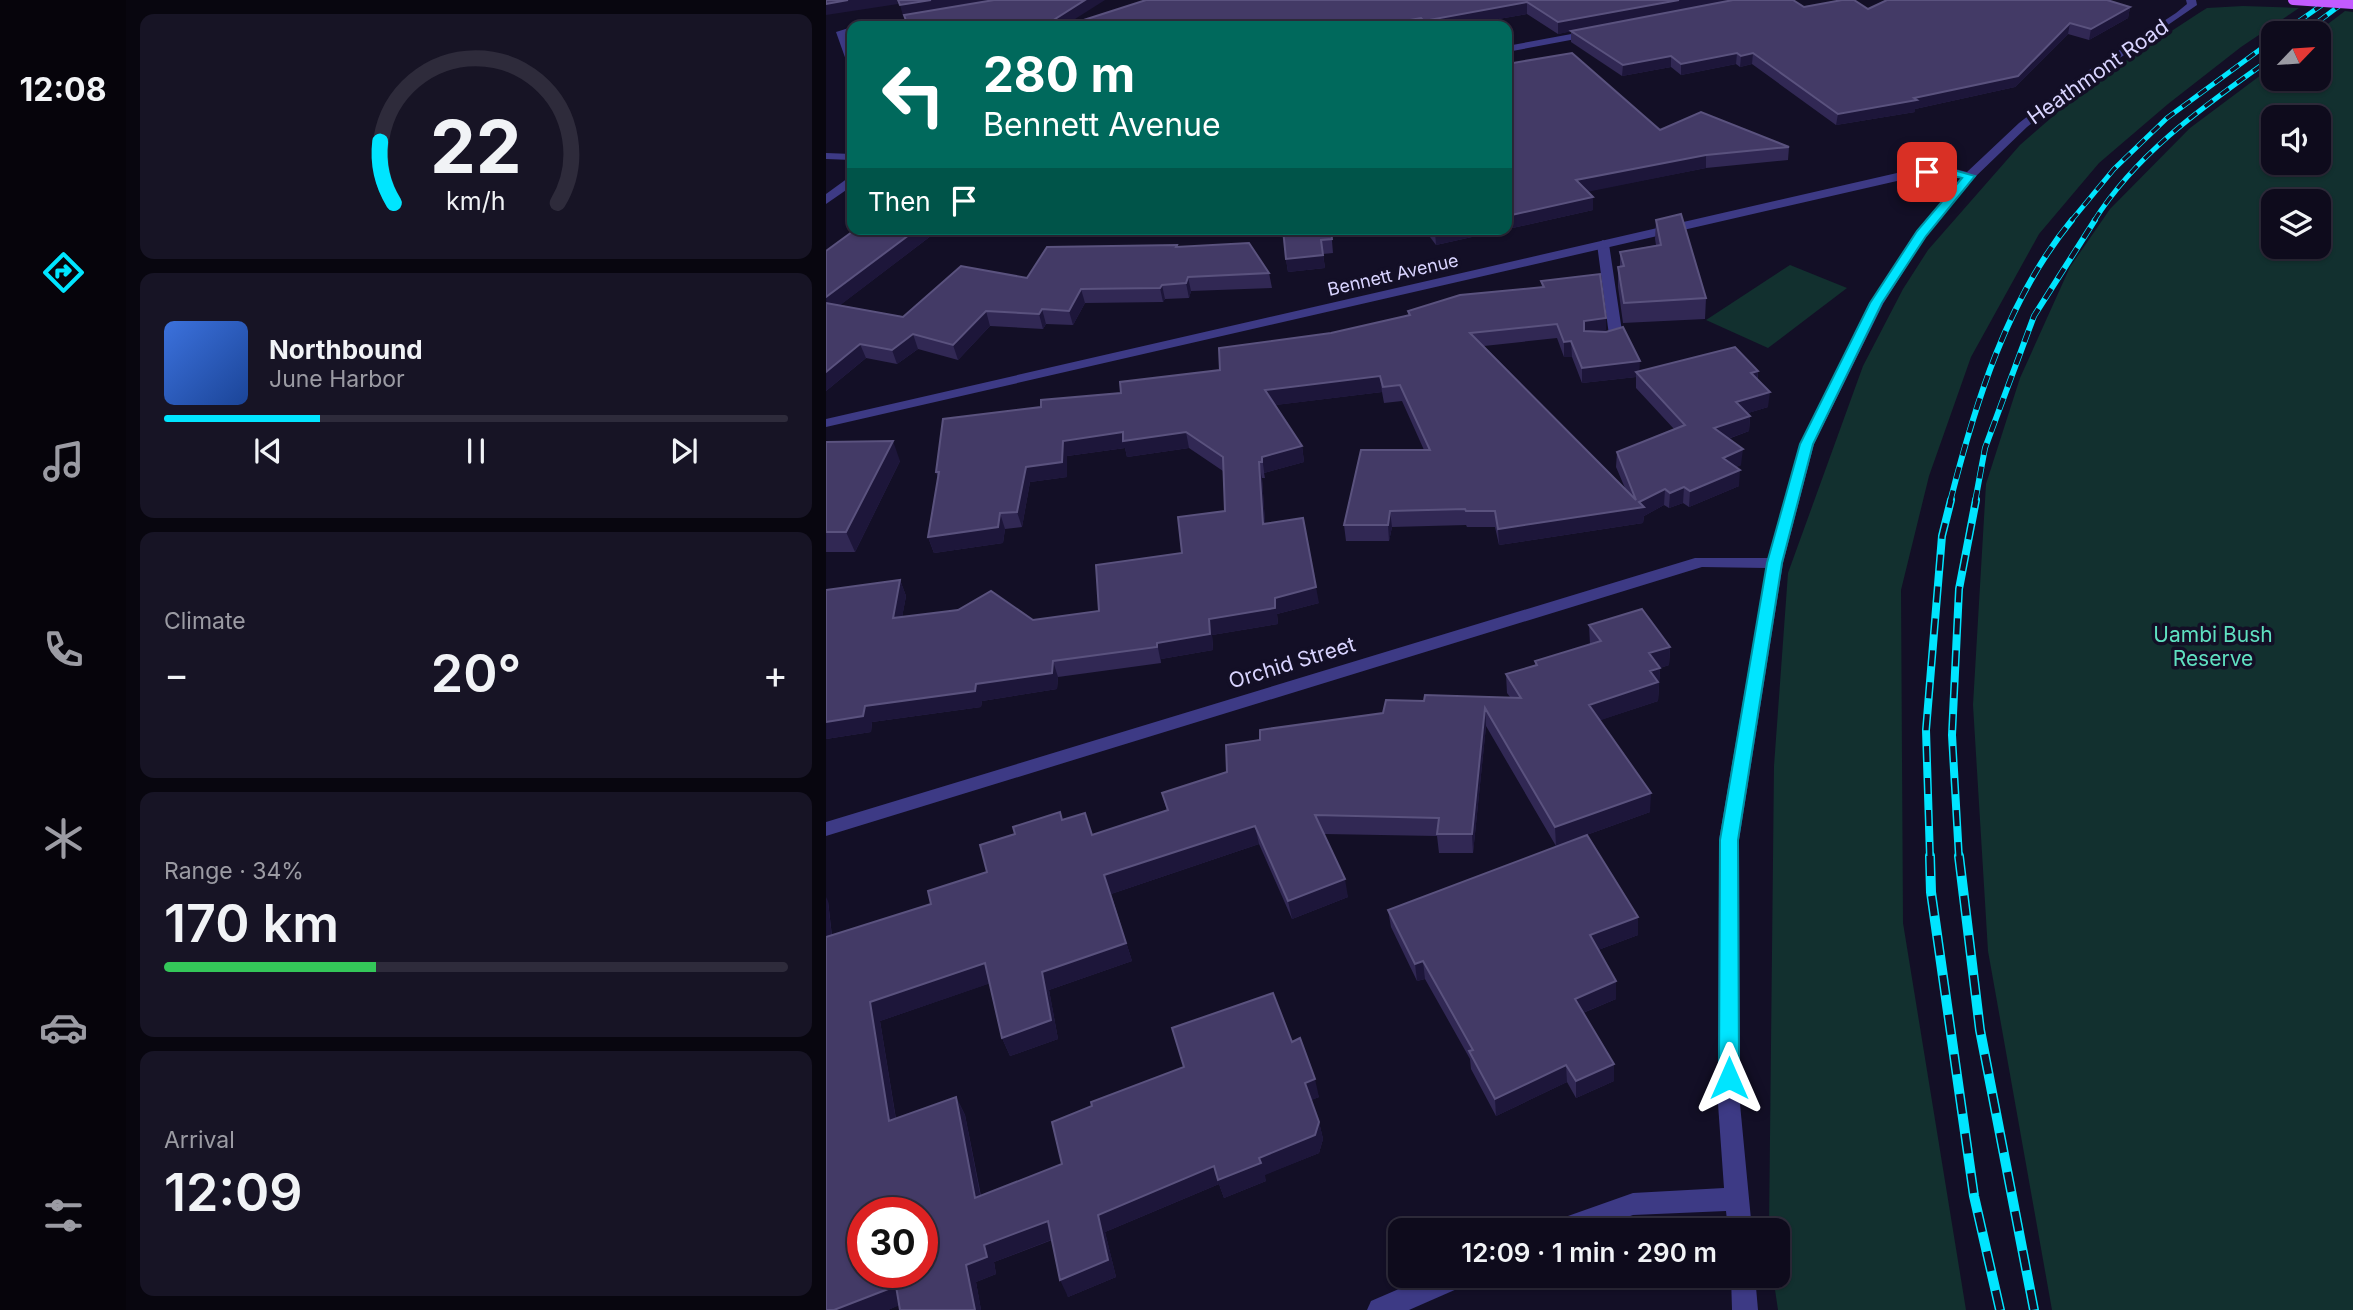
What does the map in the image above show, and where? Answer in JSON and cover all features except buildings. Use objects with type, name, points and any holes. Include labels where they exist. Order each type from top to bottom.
[{"type":"main road","points":[[2293,0],[2353,4]]},
{"type":"street","name":"Heathmont Road","points":[[1739,1218],[1729,1104],[1729,840],[1775,563],[1807,444],[1876,303],[1922,234],[1969,176],[2023,125],[2177,9],[2192,5],[2191,0]]},
{"type":"street","points":[[908,21],[940,16]]},
{"type":"street","points":[[826,34],[847,31]]},
{"type":"street","points":[[1512,47],[1601,31]]},
{"type":"street","points":[[826,156],[847,157]]},
{"type":"street","name":"Bennett Avenue","points":[[826,423],[1897,177],[1943,170],[1969,176]]},
{"type":"street","points":[[826,200],[847,185]]},
{"type":"street","points":[[1591,341],[1616,338],[1603,244]]},
{"type":"street","name":"Orchid Street","points":[[826,829],[1701,562],[1775,563]]},
{"type":"street","points":[[1594,1218],[1633,1204],[1738,1199]]},
{"type":"street","points":[[1380,1310],[1430,1288]]},
{"type":"street","points":[[1744,1288],[1745,1310]]},
{"type":"green space","points":[[2207,8],[2299,8],[2280,21],[2261,21],[2261,34],[2168,104],[2099,163],[2039,234],[1971,357],[1929,476],[1901,590],[1903,923],[1966,1310],[1778,1310],[1775,1288],[1790,1288],[1790,1218],[1769,1218],[1774,766],[1788,573],[1863,366],[1903,289],[1928,250],[2020,145],[2089,85]]},
{"type":"green space","name":"Uambi Bush Reserve","points":[[2345,11],[2353,12],[2353,1310],[2052,1310],[1988,951],[1973,705],[1986,484],[2020,378],[2070,267],[2110,209],[2190,128],[2261,75],[2261,91],[2331,91],[2331,22]]},
{"type":"green space","points":[[1790,265],[1847,288],[1768,348],[1706,320]]},
{"type":"railway","points":[[2299,21],[2329,0]]},
{"type":"railway","points":[[2319,21],[2347,0]]},
{"type":"railway","points":[[2071,221],[2114,169],[2167,118],[2261,49]]},
{"type":"railway","points":[[2094,221],[2131,173],[2152,151],[2261,66]]},
{"type":"railway","points":[[1950,502],[1982,391],[2011,318],[2049,251],[2072,220]]},
{"type":"railway","points":[[1975,502],[1985,448],[2034,316],[2095,220]]},
{"type":"railway","points":[[1930,858],[1926,730],[1942,536],[1951,500]]},
{"type":"railway","points":[[1959,858],[1952,735],[1959,589],[1976,500]]},
{"type":"railway","points":[[1930,856],[1931,892],[1974,1196],[2000,1310]]},
{"type":"railway","points":[[1959,856],[1980,1030],[2034,1310]]},
{"type":"route","points":[[1729,1078],[1729,840],[1775,563],[1807,444],[1876,303],[1922,234],[1969,176],[1943,170],[1927,172]]}]
